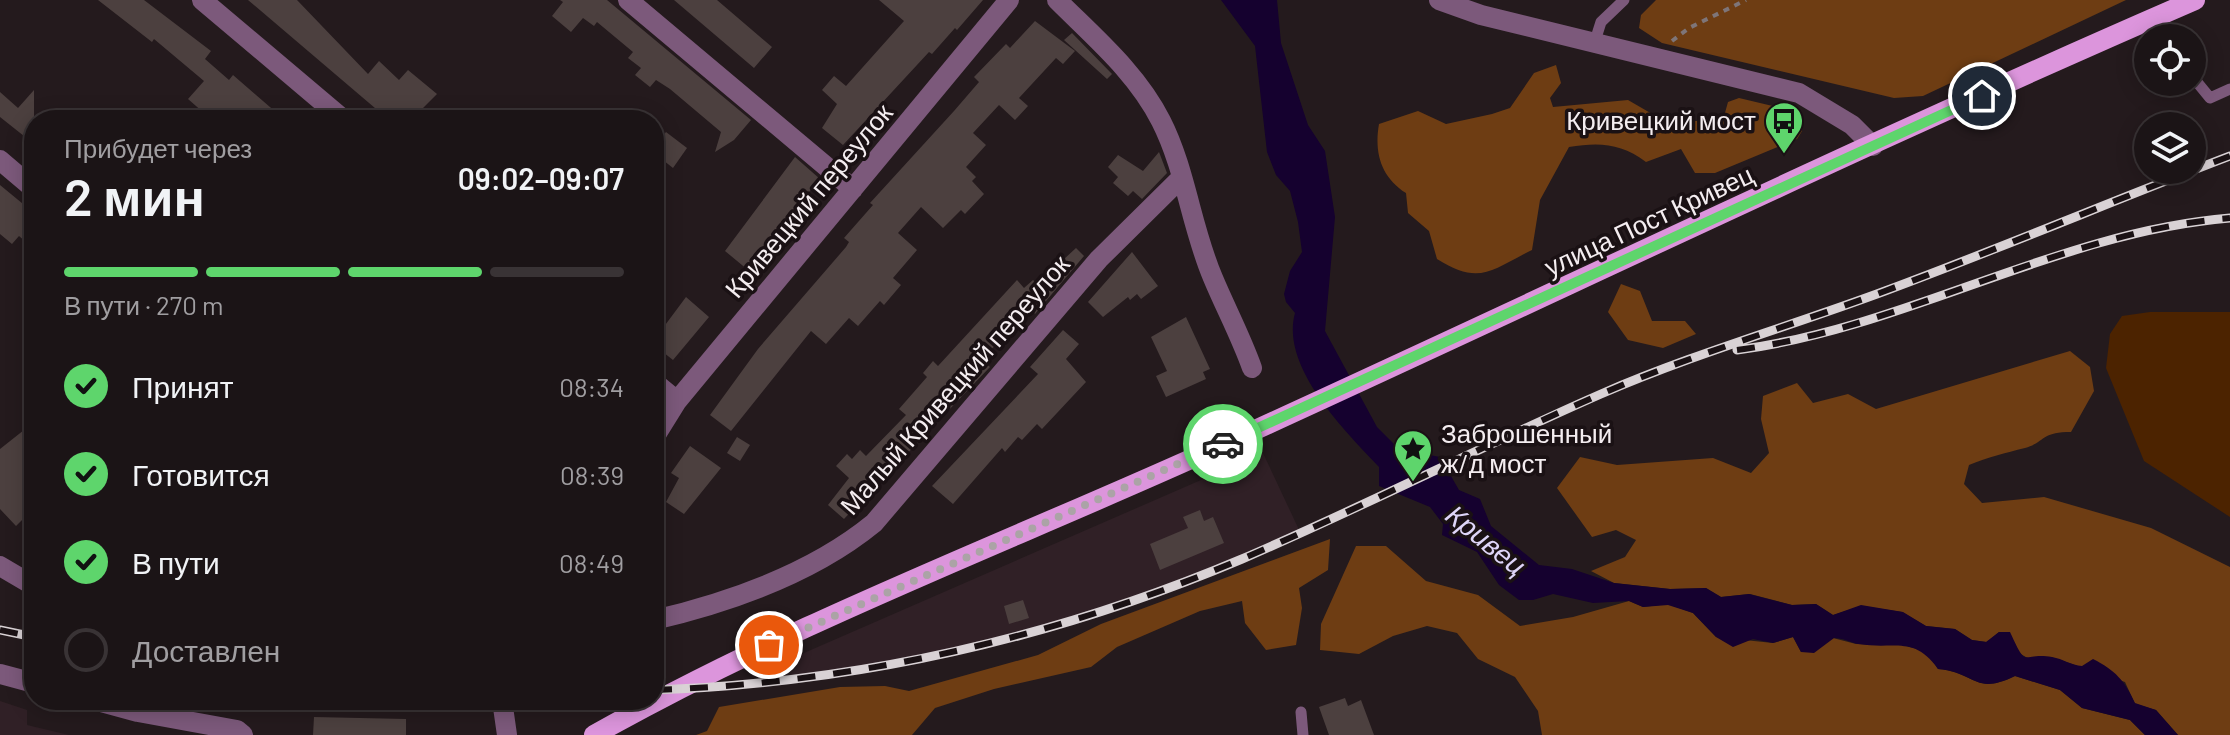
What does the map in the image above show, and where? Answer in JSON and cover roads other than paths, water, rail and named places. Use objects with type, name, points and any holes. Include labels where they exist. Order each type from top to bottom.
[{"type":"main road","name":"улица Пост Кривец","points":[[664,695],[780,640],[1213,449],[2195,0]]},
{"type":"main road","name":"улица Пост Кривец","points":[[594,735],[638,710]]},
{"type":"street","points":[[202,0],[332,110]]},
{"type":"street","points":[[628,0],[853,189]]},
{"type":"street","name":"Кривецкий переулок","points":[[664,422],[677,401],[1009,0]]},
{"type":"street","points":[[1057,0],[1126,69],[1160,119],[1178,161],[1180,179],[1213,278],[1237,327],[1252,368]]},
{"type":"street","points":[[1439,0],[1481,15],[1799,93],[1852,125],[1873,146]]},
{"type":"street","points":[[0,160],[24,180]]},
{"type":"street","name":"Малый Кривецкий переулок","points":[[664,617],[787,576],[845,547],[874,523],[1099,259],[1180,179]]},
{"type":"street","points":[[664,390],[677,401]]},
{"type":"street","points":[[0,566],[24,580]]},
{"type":"street","points":[[0,674],[24,680]]},
{"type":"street","points":[[131,710],[237,730],[243,735]]},
{"type":"street","points":[[503,710],[507,735]]},
{"type":"lane","points":[[1595,41],[1601,22],[1624,0]]},
{"type":"lane","points":[[2206,93],[2210,98],[2230,89]]},
{"type":"lane","points":[[1301,712],[1303,735]]},
{"type":"water","name":"Кривец","points":[[1221,0],[1277,0],[1281,43],[1308,125],[1325,151],[1335,217],[1325,331],[1377,427],[1399,449],[1440,457],[1459,490],[1480,499],[1491,526],[1539,565],[1572,569],[1614,583],[1670,589],[1706,588],[1721,597],[1749,594],[1792,605],[1816,604],[1833,615],[1861,605],[1903,612],[1926,626],[1955,629],[1972,640],[1986,642],[1999,632],[2010,632],[2023,656],[2052,657],[2082,666],[2093,659],[2101,663],[2118,677],[2135,703],[2156,710],[2178,735],[2145,735],[2130,720],[2082,708],[2060,690],[2015,676],[1991,684],[1938,669],[1929,658],[1912,648],[1858,644],[1834,638],[1814,653],[1801,652],[1793,637],[1773,643],[1753,639],[1733,647],[1716,637],[1693,613],[1668,605],[1643,607],[1629,601],[1593,603],[1553,594],[1533,600],[1519,600],[1499,585],[1477,552],[1442,535],[1443,524],[1430,507],[1379,486],[1379,467],[1334,417],[1306,376],[1293,334],[1295,313],[1284,294],[1290,271],[1302,252],[1298,222],[1290,191],[1276,175],[1267,152],[1255,46]]},
{"type":"railway","points":[[664,689],[805,678],[880,666],[954,652],[1100,612],[1242,559],[1636,380],[1885,291],[2230,156]]},
{"type":"railway","points":[[1737,350],[1800,339],[1861,322],[2105,241],[2167,227],[2230,218]]},
{"type":"railway","points":[[0,630],[24,635]]},
{"type":"place","name":"Кривецкий мост","points":[[1784,155]]},
{"type":"place","name":"Заброшенный ж/д мост","points":[[1413,483]]}]
